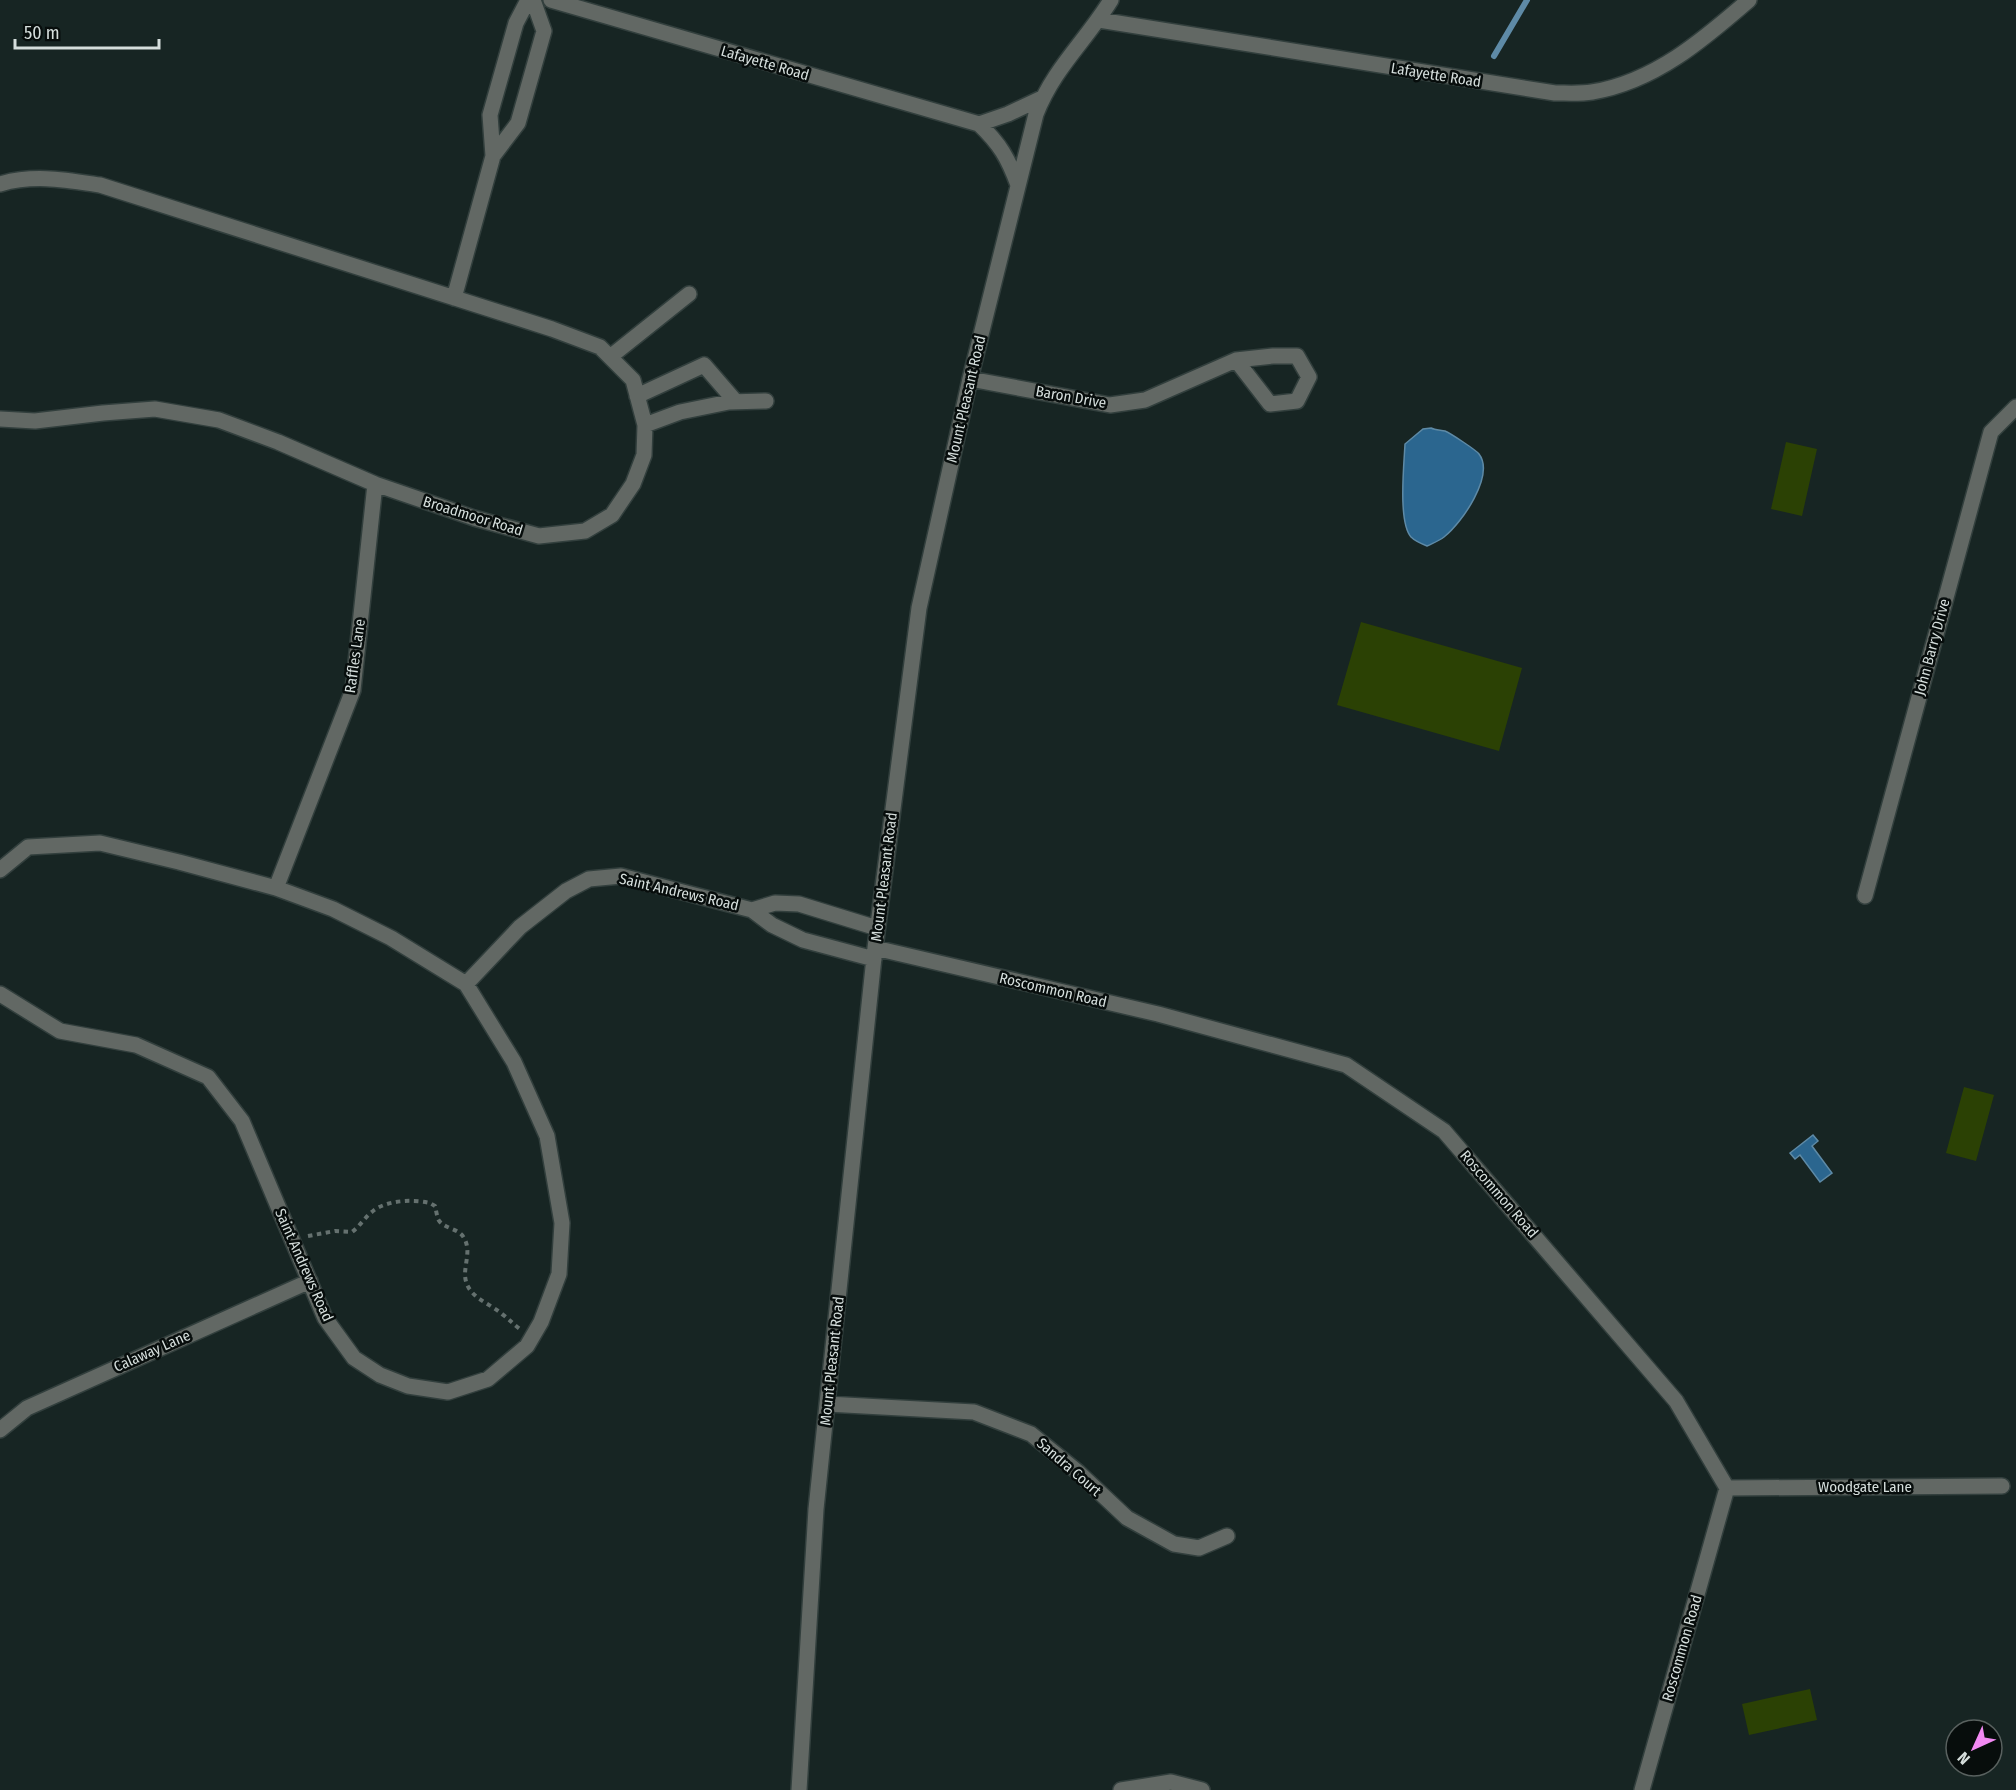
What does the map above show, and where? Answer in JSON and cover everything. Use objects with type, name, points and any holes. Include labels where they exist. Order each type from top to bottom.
[{"type":"street","points":[[494,156],[490,115],[516,23],[528,0]]},
{"type":"street","points":[[454,298],[494,156],[518,123],[544,31],[533,0]]},
{"type":"street","name":"Lafayette Road","points":[[551,0],[979,124],[1003,150],[1018,185]]},
{"type":"street","name":"Mount Pleasant Road","points":[[799,1790],[816,1509],[874,953],[919,608],[970,379],[1036,114],[1042,98],[1064,62],[1099,20],[1111,0]]},
{"type":"street","name":"Lafayette Road","points":[[1099,20],[1555,93],[1590,92],[1625,84],[1656,70],[1712,32],[1749,0]]},
{"type":"street","points":[[979,124],[1008,114],[1042,98]]},
{"type":"street","name":"Broadmoor Road","points":[[0,184],[16,180],[50,178],[100,185],[552,329],[600,347],[633,380],[645,425],[644,455],[633,484],[612,515],[585,531],[539,536],[474,518],[375,484],[278,442],[219,420],[155,409],[35,421],[0,419]]},
{"type":"street","points":[[610,357],[689,294]]},
{"type":"street","name":"Baron Drive","points":[[970,379],[1110,405],[1145,400],[1236,360],[1297,356],[1309,377],[1297,401],[1270,404],[1236,360]]},
{"type":"street","points":[[637,396],[704,365],[736,402]]},
{"type":"street","points":[[645,425],[680,412],[736,402],[765,401]]},
{"type":"street","name":"John Barry Drive","points":[[1865,896],[1991,432],[2016,407]]},
{"type":"street","name":"Raffles Lane","points":[[276,888],[353,690],[375,484]]},
{"type":"street","name":"Saint Andrews Road","points":[[0,870],[28,847],[100,843],[276,888],[333,909],[391,938],[466,984],[514,1062],[547,1136],[562,1223],[559,1274],[541,1322],[532,1337],[526,1346],[488,1378],[448,1392],[408,1386],[380,1375],[354,1358],[325,1318],[242,1121],[208,1077],[136,1044],[60,1031],[0,994]]},
{"type":"street","name":"Saint Andrews Road","points":[[466,984],[536,913],[566,891],[589,879],[621,876],[752,910],[772,925],[803,940],[874,953]]},
{"type":"street","name":"Saint Andrews Road","points":[[752,910],[775,903],[800,904],[877,928]]},
{"type":"street","name":"Roscommon Road","points":[[874,953],[1158,1014],[1346,1065],[1444,1131],[1676,1401],[1727,1488],[1642,1790]]},
{"type":"street","name":"Calaway Lane","points":[[0,1430],[27,1408],[310,1281]]},
{"type":"street","name":"Sandra Court","points":[[827,1404],[974,1412],[1031,1434],[1078,1472],[1126,1518],[1174,1544],[1199,1548],[1227,1536]]},
{"type":"street","name":"Woodgate Lane","points":[[1727,1488],[2002,1486]]},
{"type":"street","points":[[1121,1790],[1171,1782],[1202,1790]]},
{"type":"path","points":[[293,1241],[335,1231],[352,1232],[371,1212],[381,1206],[398,1202],[430,1203],[435,1206],[438,1219],[442,1224],[458,1231],[464,1238],[468,1250],[466,1284],[471,1292],[532,1337]]},
{"type":"green space","points":[[1786,442],[1817,449],[1802,516],[1771,509]]},
{"type":"green space","points":[[1361,622],[1522,668],[1499,751],[1337,705]]},
{"type":"green space","points":[[1964,1087],[1994,1095],[1976,1161],[1946,1153]]},
{"type":"green space","points":[[1810,1689],[1817,1720],[1749,1735],[1742,1704]]},
{"type":"water","points":[[1431,428],[1448,432],[1477,452],[1483,463],[1483,474],[1474,498],[1459,521],[1444,537],[1427,546],[1411,537],[1407,530],[1403,507],[1403,479],[1405,444],[1423,429]]},
{"type":"water","points":[[1813,1135],[1818,1141],[1812,1146],[1832,1173],[1820,1182],[1800,1155],[1795,1159],[1790,1153]]},
{"type":"waterway","points":[[1494,56],[1527,0]]}]
